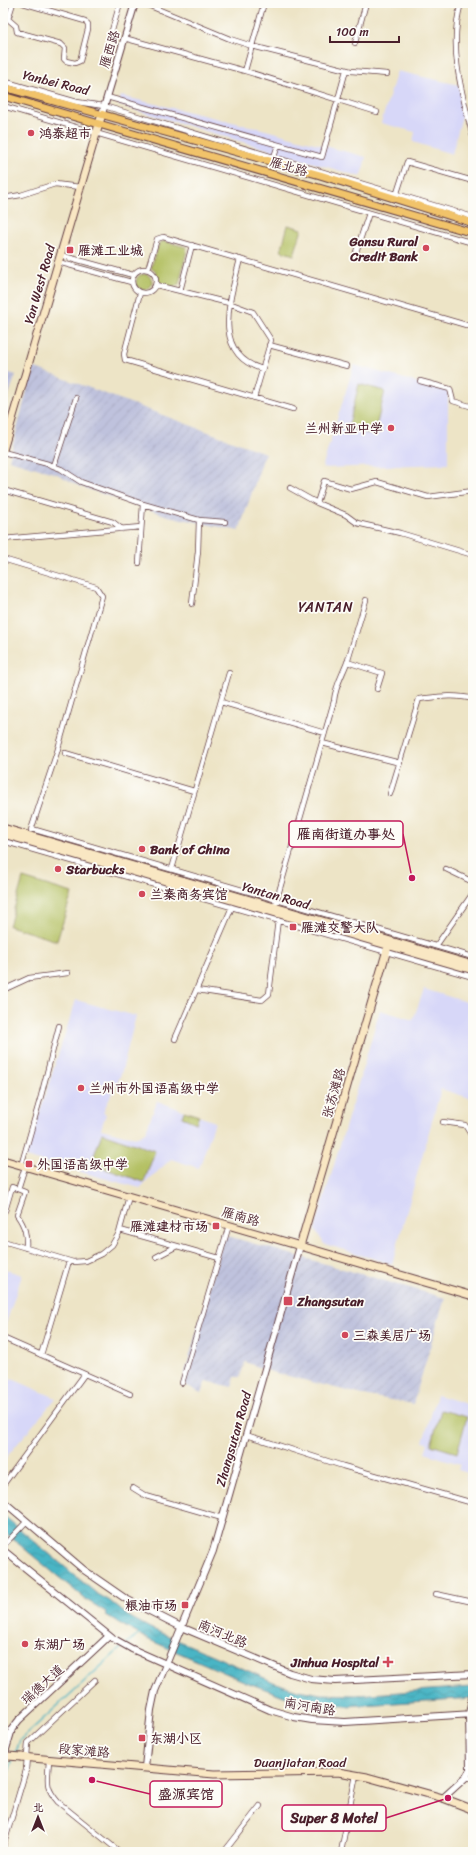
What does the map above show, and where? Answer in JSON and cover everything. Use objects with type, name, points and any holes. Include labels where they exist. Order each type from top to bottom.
[{"type":"main road","name":"Yanbei Road","points":[[3,87],[102,114]]},
{"type":"main road","name":"Yanbei Road","points":[[3,96],[99,124]]},
{"type":"main road","name":"雁西路","points":[[99,124],[102,114]]},
{"type":"main road","name":"雁北路","points":[[102,114],[396,196],[473,223]]},
{"type":"main road","name":"雁北路","points":[[99,124],[473,233]]},
{"type":"main road","name":"Yan West Road","points":[[3,451],[99,124]]},
{"type":"main road","name":"Yantan Road","points":[[3,828],[184,876],[273,910]]},
{"type":"main road","name":"Yantan Road","points":[[3,834],[30,835],[273,910],[388,943],[473,965]]},
{"type":"main road","name":"Yantan Road","points":[[388,943],[473,970]]},
{"type":"main road","name":"张苏滩路","points":[[300,1246],[388,943]]},
{"type":"main road","name":"雁南路","points":[[3,1160],[300,1246],[473,1294]]},
{"type":"main road","name":"段家滩路","points":[[5,1756],[145,1767]]},
{"type":"main road","name":"Duanjiatan Road","points":[[145,1767],[214,1774],[338,1772],[356,1775],[443,1798],[473,1811]]},
{"type":"street","points":[[13,3],[6,18],[16,26],[17,32],[61,44],[65,48],[64,59],[66,62],[75,64],[80,61],[88,24],[85,21],[23,3]]},
{"type":"street","points":[[104,58],[120,3]]},
{"type":"street","name":"雁西路","points":[[102,114],[135,3]]},
{"type":"street","points":[[143,3],[230,39],[252,46],[346,70],[387,74]]},
{"type":"street","points":[[245,71],[264,3]]},
{"type":"street","points":[[355,43],[366,3]]},
{"type":"street","points":[[460,3],[457,15],[456,65],[473,137]]},
{"type":"street","points":[[124,38],[245,71],[377,112]]},
{"type":"street","points":[[107,97],[322,157],[346,70]]},
{"type":"street","name":"Yanbei Road","points":[[3,81],[77,102],[104,106],[274,156],[396,196],[473,217]]},
{"type":"street","points":[[3,106],[473,243]]},
{"type":"street","points":[[274,156],[278,144]]},
{"type":"street","points":[[396,196],[407,162],[473,181]]},
{"type":"street","points":[[3,198],[21,195],[55,184],[80,187]]},
{"type":"street","points":[[354,258],[369,213]]},
{"type":"street","points":[[148,269],[157,239],[163,237],[473,327]]},
{"type":"street","points":[[180,291],[192,245]]},
{"type":"street","points":[[59,258],[133,275]]},
{"type":"street","points":[[59,258],[131,282]]},
{"type":"street","points":[[240,259],[229,303],[227,325],[235,350],[252,366],[262,369]]},
{"type":"street","points":[[139,269],[148,269],[154,273],[156,285],[148,293],[140,293],[134,289],[131,282],[133,275],[139,269]]},
{"type":"street","points":[[156,285],[229,303],[253,312],[271,340],[254,398]]},
{"type":"street","points":[[140,293],[124,354],[125,360],[293,409]]},
{"type":"street","points":[[269,345],[347,366]]},
{"type":"street","points":[[420,381],[450,389],[453,401],[473,408]]},
{"type":"street","points":[[54,466],[76,398]]},
{"type":"street","points":[[3,451],[54,466],[81,482],[143,504],[199,520],[225,522]]},
{"type":"street","points":[[317,503],[324,481],[351,489],[377,482],[428,497],[473,491]]},
{"type":"street","points":[[290,488],[357,523],[400,533],[473,555]]},
{"type":"street","points":[[3,490],[113,522],[122,529]]},
{"type":"street","points":[[139,563],[143,504]]},
{"type":"street","points":[[192,604],[198,551],[199,520]]},
{"type":"street","points":[[3,539],[142,527]]},
{"type":"street","points":[[3,559],[96,587],[102,596],[57,752],[30,835]]},
{"type":"street","points":[[273,910],[325,733],[335,693],[347,662],[366,600]]},
{"type":"street","points":[[347,662],[382,673],[377,689]]},
{"type":"street","points":[[172,868],[229,673]]},
{"type":"street","points":[[390,794],[419,699],[439,696],[464,697],[473,700]]},
{"type":"street","points":[[221,702],[325,733]]},
{"type":"street","points":[[322,742],[400,763]]},
{"type":"street","points":[[65,753],[194,791]]},
{"type":"street","name":"Yantan Road","points":[[30,835],[172,868],[184,876],[277,900],[473,977]]},
{"type":"street","name":"Yantan Road","points":[[3,841],[278,920],[388,943],[436,946],[473,957]]},
{"type":"street","points":[[446,869],[473,882]]},
{"type":"street","points":[[436,946],[473,893]]},
{"type":"street","points":[[175,1039],[232,907]]},
{"type":"street","points":[[197,990],[255,1000],[265,999],[269,994],[278,920]]},
{"type":"street","points":[[3,990],[29,978],[68,973]]},
{"type":"street","points":[[18,1189],[58,1026]]},
{"type":"street","points":[[443,1122],[465,1125],[473,1138]]},
{"type":"street","points":[[473,1174],[473,1194]]},
{"type":"street","points":[[3,1211],[5,1211],[12,1187],[25,1192],[17,1215],[24,1225],[27,1236],[26,1248]]},
{"type":"street","points":[[3,1241],[70,1261],[86,1261],[101,1254],[112,1245],[120,1230],[129,1196]]},
{"type":"street","points":[[182,1383],[229,1225]]},
{"type":"street","points":[[120,1230],[219,1258]]},
{"type":"street","points":[[156,1257],[176,1246]]},
{"type":"street","name":"Zhangsutan Road","points":[[166,1664],[213,1551],[300,1246]]},
{"type":"street","points":[[41,1356],[70,1261]]},
{"type":"street","points":[[3,1338],[130,1394]]},
{"type":"street","points":[[3,1485],[84,1374]]},
{"type":"street","points":[[246,1435],[343,1466],[473,1504]]},
{"type":"street","points":[[133,1488],[146,1496],[222,1518]]},
{"type":"street","name":"南河北路","points":[[3,1501],[103,1584],[126,1599],[181,1627],[290,1673],[336,1681],[473,1674]]},
{"type":"street","points":[[3,1546],[27,1521]]},
{"type":"street","points":[[4,1554],[109,1636]]},
{"type":"street","points":[[436,1594],[473,1602]]},
{"type":"street","name":"南河南路","points":[[109,1636],[132,1649],[270,1710],[294,1717],[345,1722],[471,1714]]},
{"type":"street","name":"瑞德大道","points":[[5,1756],[12,1729],[19,1720],[109,1636]]},
{"type":"street","points":[[145,1767],[151,1710],[166,1664]]},
{"type":"street","points":[[3,1847],[26,1770],[24,1758],[28,1743],[95,1680]]},
{"type":"street","points":[[443,1798],[470,1778],[471,1704],[473,1693]]},
{"type":"street","points":[[49,1760],[48,1786],[50,1794],[120,1852]]},
{"type":"street","points":[[341,1852],[356,1775]]},
{"type":"street","points":[[224,1852],[260,1806]]},
{"type":"shaded area","points":[[397,71],[459,85],[463,112],[452,154],[413,142],[415,132],[381,123]]},
{"type":"shaded area","points":[[121,96],[258,128],[366,157],[361,177],[118,105]]},
{"type":"shaded area","name":"兰州新亚中学","points":[[354,365],[448,391],[448,464],[322,468]]},
{"type":"shaded area","points":[[33,367],[265,453],[239,531],[168,516],[79,486],[57,474],[9,460]]},
{"type":"shaded area","points":[[3,371],[16,375],[3,410]]},
{"type":"shaded area","points":[[424,989],[473,1004],[473,1099],[441,1089],[392,1264],[324,1244],[315,1229],[380,1010],[413,1020]]},
{"type":"shaded area","name":"兰州市外国语高级中学","points":[[76,1000],[136,1016],[121,1074],[103,1112],[106,1114],[101,1129],[138,1137],[146,1131],[157,1101],[215,1122],[199,1168],[171,1159],[140,1188],[25,1157]]},
{"type":"shaded area","points":[[224,1235],[445,1298],[413,1404],[363,1395],[272,1372],[245,1362],[240,1377],[235,1377],[232,1387],[206,1381],[201,1393],[182,1383]]},
{"type":"shaded area","points":[[3,1269],[22,1275],[3,1332]]},
{"type":"shaded area","points":[[3,1375],[56,1398],[3,1461]]},
{"type":"shaded area","points":[[437,1395],[473,1406],[473,1482],[466,1480],[468,1473],[458,1470],[460,1464],[425,1453],[428,1443],[423,1442]]},
{"type":"green space","points":[[288,225],[302,229],[294,255],[281,251]]},
{"type":"green space","points":[[164,241],[186,247],[187,250],[179,284],[173,288],[160,284],[155,271],[151,268],[159,243]]},
{"type":"green space","points":[[144,274],[151,279],[152,282],[147,289],[144,290],[137,285],[136,282],[141,275]]},
{"type":"green space","points":[[359,384],[385,391],[374,435],[348,428]]},
{"type":"green space","points":[[23,878],[72,893],[57,941],[9,926]]},
{"type":"green space","points":[[184,1111],[199,1116],[196,1123],[182,1117]]},
{"type":"green space","points":[[102,1133],[155,1151],[144,1182],[91,1164]]},
{"type":"green space","points":[[441,1410],[467,1417],[457,1453],[431,1445]]},
{"type":"water","points":[[3,1515],[96,1593],[110,1601],[128,1616],[150,1628],[276,1683],[298,1690],[321,1694],[356,1695],[473,1687],[473,1698],[347,1706],[319,1705],[292,1699],[246,1682],[147,1639],[105,1615],[106,1612],[85,1599],[3,1531]]},
{"type":"waterway","points":[[127,1643],[140,1634]]},
{"type":"waterway","points":[[15,1755],[20,1740],[122,1647]]},
{"type":"waterway","points":[[3,1791],[13,1758]]},
{"type":"place","name":"鸿泰超市","points":[[31,133]]},
{"type":"place","name":"Gansu Rural Credit Bank","points":[[426,248]]},
{"type":"place","name":"雁滩工业城","points":[[70,250]]},
{"type":"place","name":"兰州新亚中学","points":[[391,428]]},
{"type":"place","name":"Bank of China","points":[[142,849]]},
{"type":"place","name":"Starbucks","points":[[58,869]]},
{"type":"place","name":"雁南街道办事处","points":[[412,878]]},
{"type":"place","name":"兰秦商务宾馆","points":[[142,894]]},
{"type":"place","name":"雁滩交警大队","points":[[293,927]]},
{"type":"place","name":"兰州市外国语高级中学","points":[[81,1088]]},
{"type":"place","name":"外国语高级中学","points":[[29,1164]]},
{"type":"place","name":"雁滩建材市场","points":[[216,1226]]},
{"type":"place","name":"Zhangsutan","points":[[288,1301]]},
{"type":"place","name":"三森美居广场","points":[[345,1335]]},
{"type":"place","name":"粮油市场","points":[[185,1605]]},
{"type":"place","name":"东湖广场","points":[[25,1644]]},
{"type":"place","name":"Jinhua Hospital","points":[[388,1662]]},
{"type":"place","name":"东湖小区","points":[[142,1738]]},
{"type":"place","name":"盛源宾馆","points":[[92,1780]]},
{"type":"place","name":"Super 8 Motel","points":[[448,1798]]},
{"type":"district","name":"YANTAN","points":[[326,607]]}]
